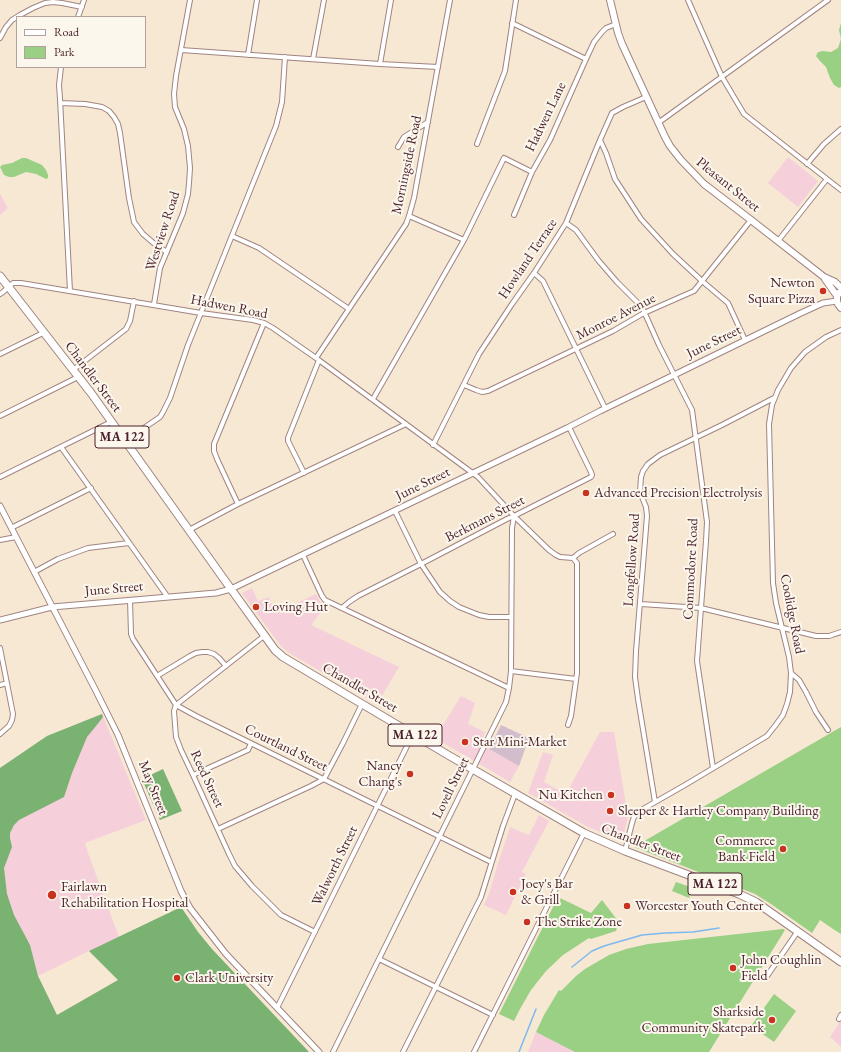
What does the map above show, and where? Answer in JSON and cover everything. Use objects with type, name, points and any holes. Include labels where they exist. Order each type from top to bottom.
[{"type":"main road","name":"Pleasant Street","points":[[610,0],[622,44],[667,142],[690,170],[704,184],[824,277],[835,282],[841,288]]},
{"type":"main road","name":"Chandler Street","points":[[0,276],[73,370],[264,636],[275,650],[283,657],[584,833],[625,851],[739,894],[761,905],[841,962]]},
{"type":"main road","name":"Pleasant Street","points":[[824,277],[838,296],[838,304],[841,308]]},
{"type":"street","points":[[78,16],[84,0]]},
{"type":"street","name":"Westview Road","points":[[154,304],[159,274],[166,252],[184,209],[188,194],[190,176],[189,153],[174,100],[176,76],[190,0]]},
{"type":"street","points":[[248,55],[257,0]]},
{"type":"street","points":[[313,59],[324,0]]},
{"type":"street","points":[[380,64],[391,0]]},
{"type":"street","name":"Morningside Road","points":[[304,473],[288,442],[288,438],[317,359],[410,216],[450,0]]},
{"type":"street","points":[[477,144],[505,71],[516,0]]},
{"type":"street","points":[[688,0],[722,77],[744,114],[841,190]]},
{"type":"street","points":[[658,124],[828,0]]},
{"type":"street","points":[[17,16],[45,3],[53,2],[82,7]]},
{"type":"street","points":[[0,38],[6,27],[16,17]]},
{"type":"street","points":[[512,23],[586,59]]},
{"type":"street","name":"Hadwen Lane","points":[[464,240],[504,158],[532,172],[553,136],[594,42],[606,28],[616,24]]},
{"type":"street","points":[[181,50],[438,67]]},
{"type":"street","points":[[125,441],[160,417],[170,398],[188,345],[279,119],[282,102],[284,57]]},
{"type":"street","points":[[61,68],[59,85],[70,291]]},
{"type":"street","name":"Howland Terrace","points":[[433,445],[479,354],[566,223],[612,113],[646,97]]},
{"type":"street","points":[[60,103],[86,104],[102,107],[109,111],[114,117],[118,124],[120,133],[134,222],[140,230],[157,246],[166,252]]},
{"type":"street","points":[[398,147],[404,137],[428,122]]},
{"type":"street","points":[[807,164],[824,144],[841,129]]},
{"type":"street","points":[[600,140],[606,152],[615,179],[641,219],[672,254],[728,304],[745,340]]},
{"type":"street","points":[[514,215],[532,172]]},
{"type":"street","points":[[778,241],[827,179]]},
{"type":"street","points":[[373,399],[464,240],[410,216]]},
{"type":"street","name":"Monroe Avenue","points":[[464,385],[482,392],[488,391],[613,331],[644,313],[694,291],[751,220]]},
{"type":"street","name":"Commodore Road","points":[[566,223],[576,230],[598,260],[642,307],[659,345],[692,410],[707,522],[697,661],[713,768]]},
{"type":"street","points":[[232,236],[259,248],[349,309]]},
{"type":"street","points":[[534,273],[543,281],[605,408]]},
{"type":"street","name":"Hadwen Road","points":[[8,287],[14,283],[21,283],[264,323],[274,328],[373,399],[478,477],[514,516],[553,553],[560,557],[573,558]]},
{"type":"street","points":[[0,294],[8,287]]},
{"type":"street","name":"June Street","points":[[0,620],[52,607],[216,593],[231,589],[838,296]]},
{"type":"street","points":[[73,370],[126,329],[130,321],[134,301]]},
{"type":"street","points":[[238,504],[217,459],[214,444],[264,323]]},
{"type":"street","name":"Coolidge Road","points":[[625,851],[634,817],[643,809],[766,736],[776,726],[783,715],[792,680],[789,657],[781,628],[773,583],[768,424],[774,398],[785,376],[791,368],[805,352],[826,337],[841,330]]},
{"type":"street","points":[[0,354],[43,333]]},
{"type":"street","points":[[0,416],[78,377]]},
{"type":"street","name":"Longfellow Road","points":[[655,802],[635,677],[648,516],[640,492],[641,477],[646,466],[661,454],[774,398]]},
{"type":"street","points":[[0,477],[111,422]]},
{"type":"street","points":[[189,530],[238,504],[406,424]]},
{"type":"street","name":"Berkmans Street","points":[[342,608],[358,596],[589,478],[592,475],[569,427]]},
{"type":"street","points":[[61,447],[167,596]]},
{"type":"street","points":[[12,528],[91,488]]},
{"type":"street","name":"May Street","points":[[0,506],[118,735],[181,891],[190,908],[221,949],[319,1052]]},
{"type":"street","points":[[395,511],[421,564],[440,592],[459,607],[478,615],[489,617],[511,617]]},
{"type":"street","name":"Lovell Street","points":[[333,1052],[504,707],[510,688],[511,671],[512,528],[514,516]]},
{"type":"street","points":[[568,725],[571,716],[576,679],[578,566],[577,562],[573,558],[579,553],[613,534]]},
{"type":"street","points":[[0,540],[16,537]]},
{"type":"street","points":[[34,572],[58,559],[83,549],[130,543]]},
{"type":"street","points":[[303,555],[325,600],[510,688]]},
{"type":"street","name":"Courtland Street","points":[[130,600],[131,634],[133,639],[176,705],[491,862]]},
{"type":"street","points":[[640,604],[701,608],[816,636],[829,636],[841,632]]},
{"type":"street","points":[[176,705],[264,636]]},
{"type":"street","points":[[0,648],[14,714],[9,726],[0,734]]},
{"type":"street","points":[[157,676],[190,656],[202,652],[214,654],[226,666]]},
{"type":"street","points":[[511,671],[576,679]]},
{"type":"street","points":[[791,673],[799,680],[816,712],[828,730]]},
{"type":"street","points":[[0,685],[7,683]]},
{"type":"street","points":[[218,829],[324,779],[362,704]]},
{"type":"street","name":"Reed Street","points":[[176,705],[174,712],[176,737],[228,854],[235,866],[268,904],[281,916],[315,932]]},
{"type":"street","name":"Walworth Street","points":[[277,1008],[413,734]]},
{"type":"street","points":[[193,775],[248,750],[251,743]]},
{"type":"street","points":[[403,1052],[481,897],[491,862],[515,794]]},
{"type":"street","points":[[474,1052],[584,833]]},
{"type":"street","points":[[767,976],[798,931]]},
{"type":"street","points":[[379,959],[493,1015]]},
{"type":"shaded area","points":[[788,157],[818,181],[798,207],[768,183]]},
{"type":"shaded area","points":[[0,194],[8,208],[0,215]]},
{"type":"shaded area","points":[[252,588],[258,601],[269,597],[273,607],[284,603],[287,608],[316,594],[321,603],[326,605],[311,625],[399,667],[377,704],[289,653],[280,645],[242,593]]},
{"type":"shaded area","points":[[461,696],[475,703],[468,724],[485,732],[480,744],[519,766],[510,782],[435,738]]},
{"type":"shaded area","points":[[102,714],[146,820],[85,843],[119,937],[181,907],[212,949],[309,1052],[0,1052],[0,768],[47,736]],"holes":[[[89,951],[118,980],[57,1015],[38,976]]]},
{"type":"shaded area","points":[[501,725],[529,738],[519,766],[489,749]]},
{"type":"shaded area","points":[[600,732],[614,732],[628,817],[622,841],[588,827],[528,793],[543,752],[553,755],[544,782],[566,794]]},
{"type":"shaded area","points":[[539,815],[549,821],[522,872],[526,874],[506,915],[484,905],[490,891],[510,827],[529,835]]},
{"type":"shaded area","points":[[841,1020],[841,1047],[830,1037]]},
{"type":"shaded area","points":[[536,1032],[576,1052],[528,1052]]},
{"type":"green space","points":[[841,23],[841,39],[839,30]]},
{"type":"green space","points":[[841,39],[841,87],[839,88],[834,85],[826,67],[816,56],[818,52],[831,52],[838,48]]},
{"type":"green space","points":[[22,158],[26,158],[42,165],[46,170],[48,178],[46,179],[36,174],[26,172],[14,177],[4,175],[0,167],[2,165],[12,163]]},
{"type":"green space","name":"Clark University","points":[[102,714],[103,717],[87,737],[64,797],[19,820],[14,825],[10,833],[12,847],[4,868],[7,894],[14,915],[30,945],[38,976],[57,1015],[118,980],[89,951],[181,907],[212,949],[309,1052],[0,1052],[0,768],[47,736]]},
{"type":"green space","points":[[841,727],[841,934],[820,920],[812,933],[755,894],[634,847]]},
{"type":"green space","points":[[163,769],[182,811],[160,820],[142,779]]},
{"type":"green space","points":[[676,882],[693,888],[689,898],[672,891]]},
{"type":"green space","points":[[558,897],[591,913],[602,900],[621,925],[617,927],[616,931],[591,939],[589,938],[563,955],[546,971],[531,990],[514,1021],[499,1014]]},
{"type":"green space","points":[[785,930],[709,1052],[575,1052],[536,1032],[559,990],[561,991],[585,969],[609,955],[648,944]]},
{"type":"green space","name":"Sharkside Community Skatepark","points":[[774,994],[796,1011],[774,1042],[751,1026]]},
{"type":"waterway","points":[[572,967],[592,951],[642,935],[693,932],[719,928]]},
{"type":"waterway","points":[[519,1052],[536,1009]]},
{"type":"place","name":"Newton Square Pizza","points":[[823,291]]},
{"type":"place","name":"Advanced Precision Electrolysis","points":[[586,493]]},
{"type":"place","name":"Loving Hut","points":[[256,607]]},
{"type":"place","name":"Star Mini-Market","points":[[465,742]]},
{"type":"place","name":"Nancy Chang's","points":[[410,774]]},
{"type":"place","name":"Nu Kitchen","points":[[611,795]]},
{"type":"place","name":"Sleeper & Hartley Company Building","points":[[610,811]]},
{"type":"place","name":"Commerce Bank Field","points":[[783,849]]},
{"type":"place","name":"Joey's Bar & Grill","points":[[513,892]]},
{"type":"place","name":"Fairlawn Rehabilitation Hospital","points":[[52,895]]},
{"type":"place","name":"Worcester Youth Center","points":[[627,906]]},
{"type":"place","name":"The Strike Zone","points":[[527,922]]},
{"type":"place","name":"John Coughlin Field","points":[[733,968]]},
{"type":"place","name":"Clark University","points":[[177,978]]},
{"type":"place","name":"Sharkside Community Skatepark","points":[[772,1020]]}]
